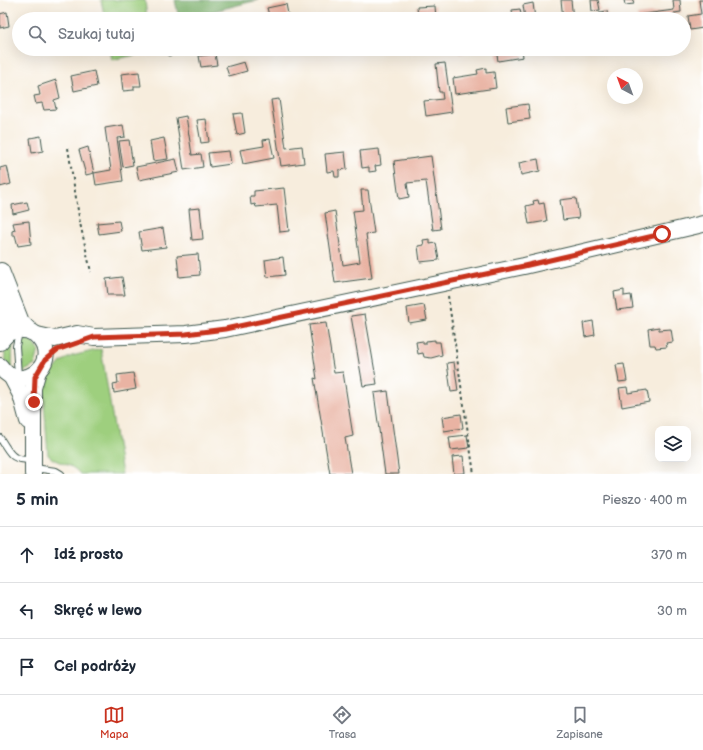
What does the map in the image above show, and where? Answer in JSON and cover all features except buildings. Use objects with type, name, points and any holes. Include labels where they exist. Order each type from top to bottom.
[{"type":"street","points":[[1,340],[29,332],[55,340],[77,334],[94,337],[186,334],[225,329],[446,283],[703,224]]},
{"type":"street","points":[[0,270],[21,322],[44,346],[41,366],[33,388],[33,467]]},
{"type":"street","points":[[0,270],[7,320],[1,340]]},
{"type":"street","points":[[10,373],[25,378],[41,366],[57,350],[94,337]]},
{"type":"street","points":[[10,373],[21,395],[32,436]]},
{"type":"lane","points":[[10,373],[16,346],[29,332]]},
{"type":"lane","points":[[0,438],[13,457],[33,467],[56,471],[61,474]]},
{"type":"path","points":[[68,148],[80,223],[91,272]]},
{"type":"path","points":[[446,283],[474,474]]},
{"type":"green space","points":[[101,0],[145,0],[146,12],[104,12]]},
{"type":"green space","points":[[175,0],[258,0],[210,12],[178,12]]},
{"type":"green space","points":[[111,56],[130,56],[112,60]]},
{"type":"green space","points":[[22,336],[27,336],[39,350],[35,365],[23,372]]},
{"type":"green space","points":[[13,338],[12,370],[6,361],[5,350]]},
{"type":"green space","points":[[101,349],[122,474],[80,474],[73,467],[48,455],[43,388],[47,378],[62,361],[72,356]]},
{"type":"route","points":[[34,402],[33,388],[35,377],[45,360],[57,350],[94,337],[203,333],[324,309],[524,266],[662,234]]}]
